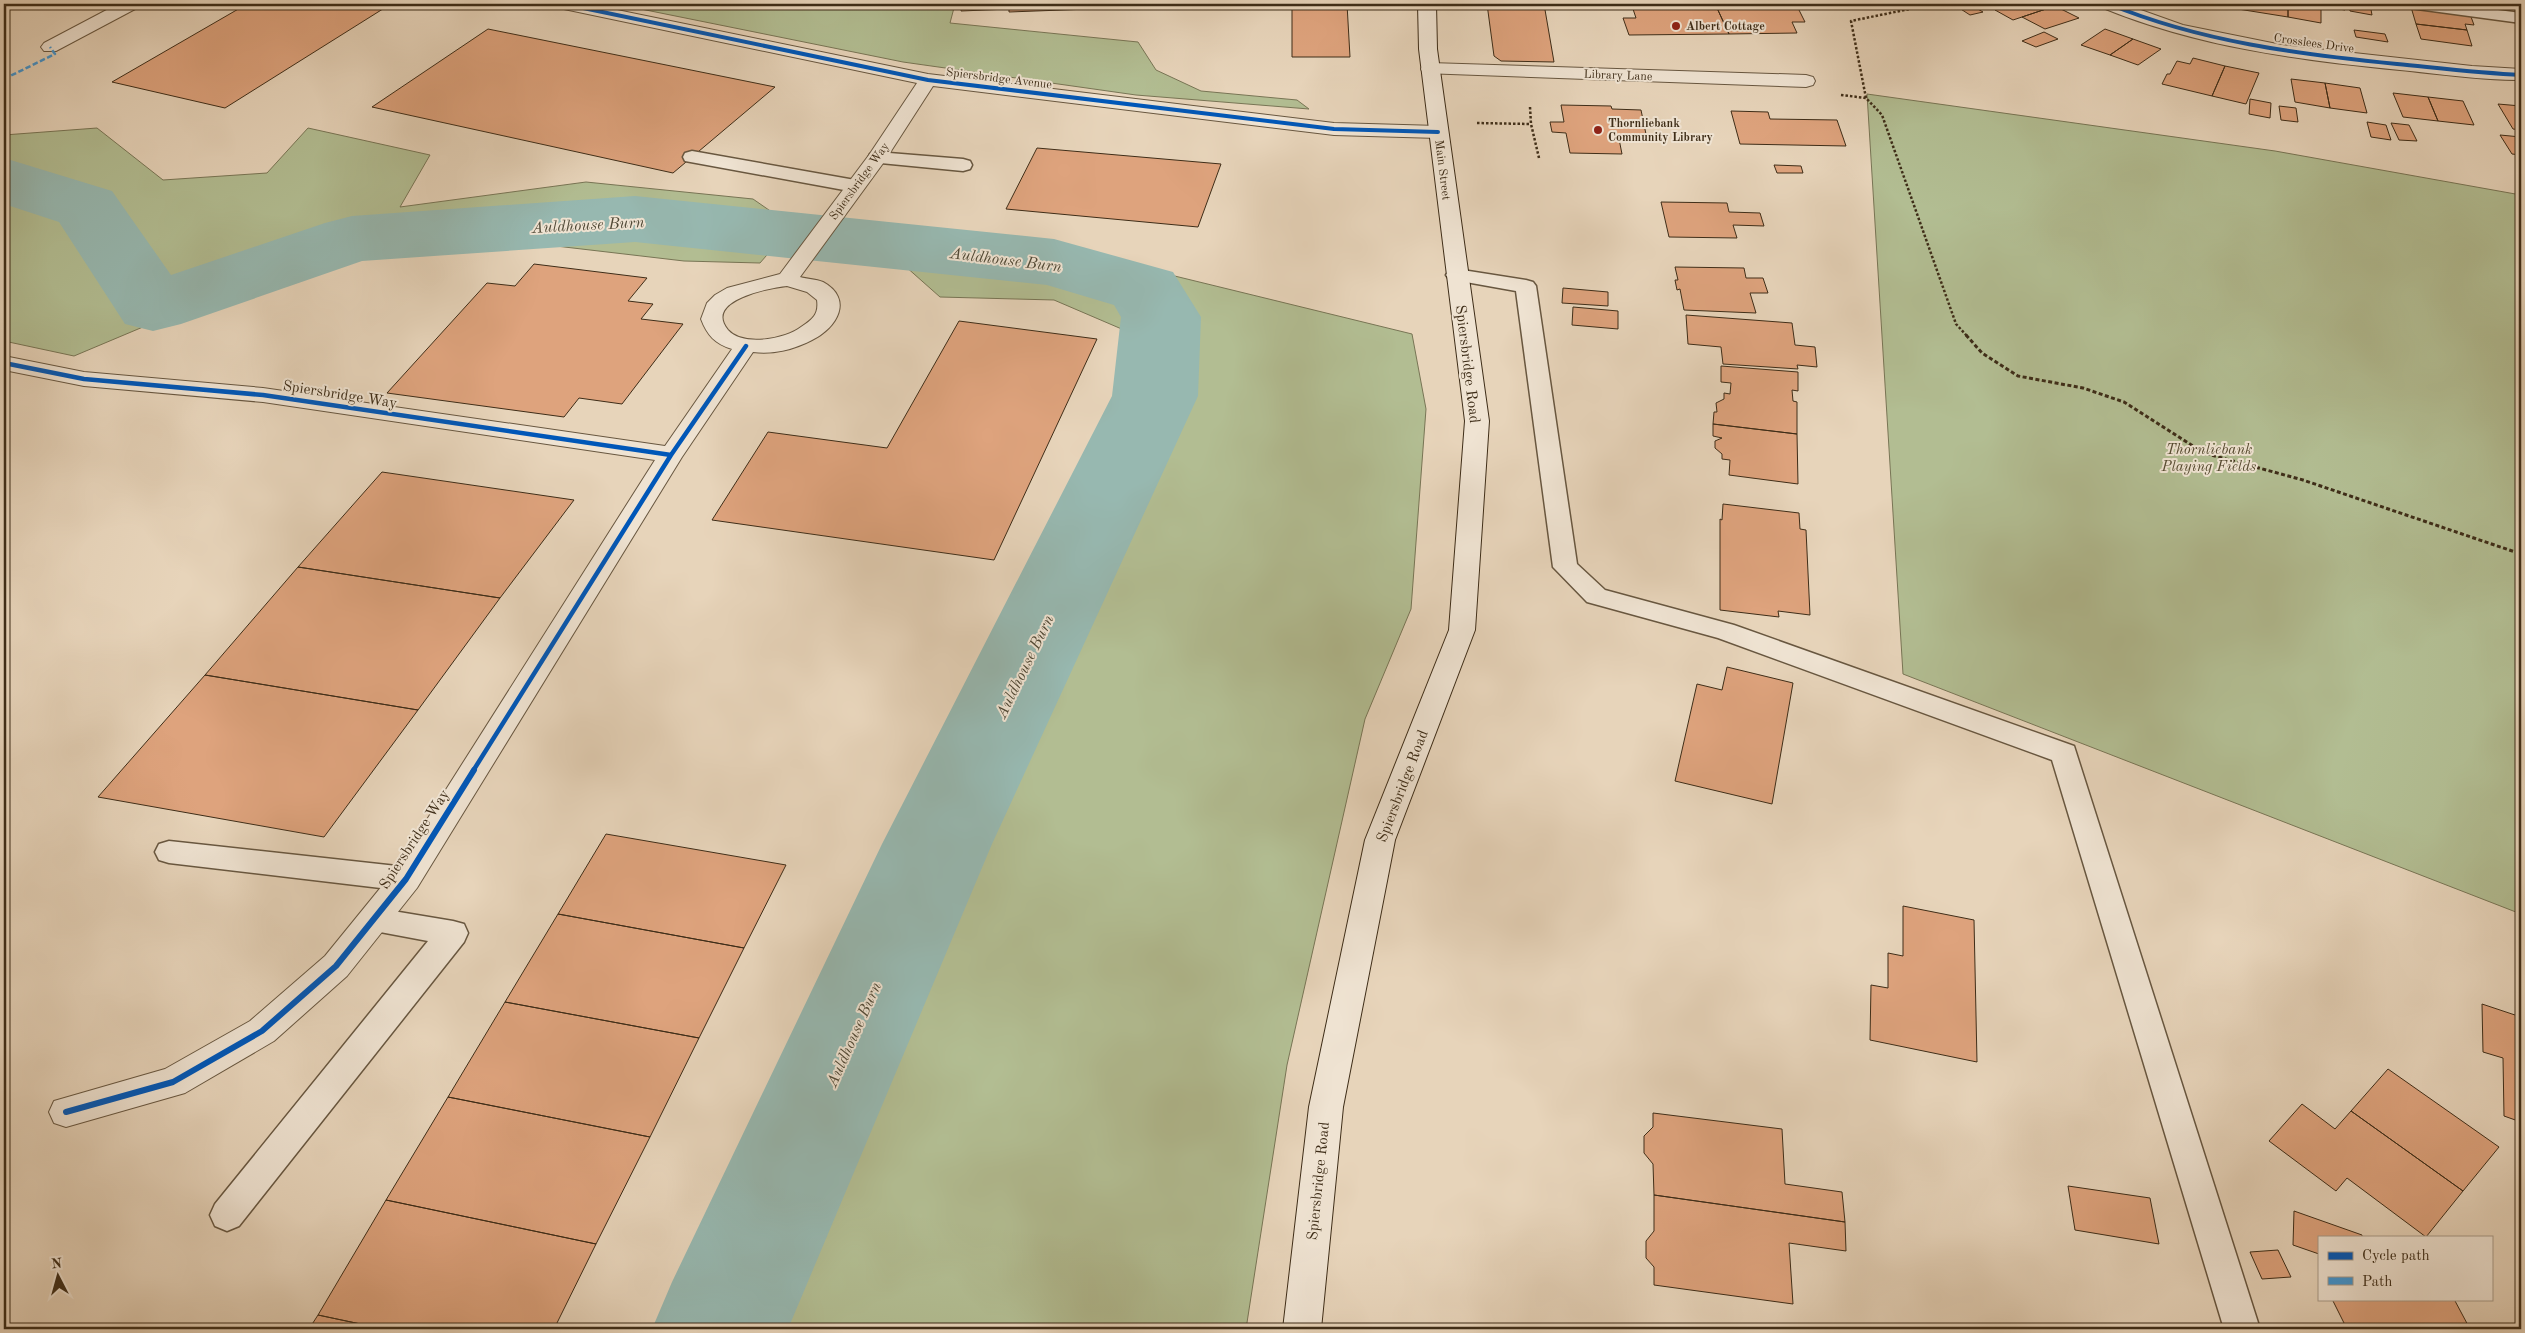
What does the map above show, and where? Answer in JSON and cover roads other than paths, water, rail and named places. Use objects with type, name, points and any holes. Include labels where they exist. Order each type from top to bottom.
[{"type":"street","points":[[50,47],[131,4]]},
{"type":"street","name":"Spiersbridge Avenue","points":[[564,4],[928,80],[1334,129],[1437,127]]},
{"type":"street","name":"Main Street","points":[[1427,4],[1430,69],[1456,276]]},
{"type":"street","name":"Crosslees Drive","points":[[2109,4],[2170,28],[2215,39],[2342,58],[2521,75]]},
{"type":"street","name":"Library Lane","points":[[1430,69],[1806,81]]},
{"type":"street","name":"Spiersbridge Way","points":[[787,280],[877,158],[928,80]]},
{"type":"street","name":"Spiersbridge Road","points":[[1302,1329],[1326,1107],[1380,840],[1462,630],[1477,421],[1456,276]]},
{"type":"street","points":[[787,280],[804,282],[823,292],[828,297],[831,307],[828,318],[818,329],[794,341],[765,347],[746,346],[729,341],[718,333],[712,324],[713,313],[720,302],[741,289],[768,281],[787,280]]},
{"type":"street","name":"Spiersbridge Way","points":[[66,1112],[173,1082],[262,1031],[336,966],[375,920],[406,879],[672,455],[746,346]]},
{"type":"street","name":"Spiersbridge Way","points":[[4,363],[84,379],[263,395],[672,455]]},
{"type":"lane","points":[[2417,4],[2521,18]]},
{"type":"lane","points":[[692,157],[856,186]]},
{"type":"lane","points":[[877,158],[963,165]]},
{"type":"lane","points":[[1456,276],[1526,286],[1565,567],[1596,596],[1725,631],[2064,752],[2242,1329]]},
{"type":"lane","points":[[169,852],[406,879]]},
{"type":"lane","points":[[227,1215],[453,933],[375,920]]},
{"type":"waterway","name":"Auldhouse Burn","points":[[4,180],[86,207],[153,307],[352,239],[635,219],[1054,262],[1145,289],[1161,317],[1155,396],[937,844],[720,1329]]},
{"type":"place","name":"Albert Cottage","points":[[1676,26]]},
{"type":"place","name":"Thornliebank Community Library","points":[[1598,130]]},
{"type":"park label","name":"Thornliebank Playing Fields","points":[[2209,458]]}]
